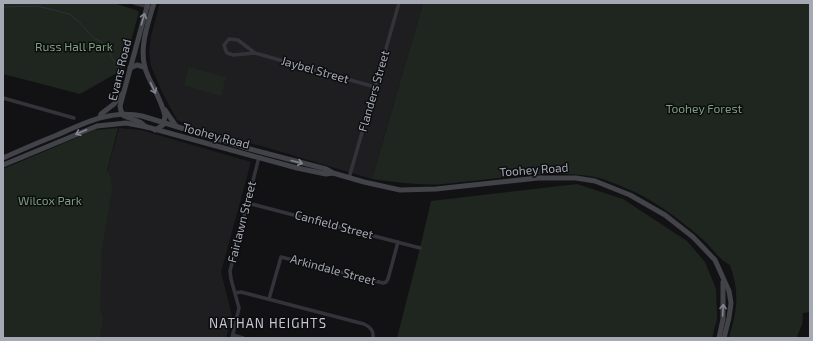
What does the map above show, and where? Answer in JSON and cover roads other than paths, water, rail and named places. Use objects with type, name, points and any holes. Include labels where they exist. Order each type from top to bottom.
[{"type":"main road","name":"Evans Road","points":[[150,5],[142,51],[144,67],[163,108]]},
{"type":"main road","name":"Evans Road","points":[[147,127],[140,122],[128,118],[122,114],[120,106],[130,68],[150,5]]},
{"type":"main road","points":[[130,68],[137,66],[144,67]]},
{"type":"main road","points":[[3,158],[100,117],[101,114],[110,108],[123,93]]},
{"type":"main road","points":[[154,130],[161,127],[164,122],[165,116],[163,108]]},
{"type":"main road","points":[[163,108],[167,110],[176,126]]},
{"type":"main road","name":"Toohey Road","points":[[100,117],[136,114],[260,152],[326,169],[349,178],[387,188],[410,190],[436,189],[538,178],[576,178],[595,181],[630,195],[670,220],[693,237],[710,254],[717,265],[729,291],[729,318],[724,338]]},
{"type":"main road","name":"Toohey Road","points":[[3,165],[97,126],[118,123],[147,127],[297,168],[326,174],[333,173]]},
{"type":"main road","name":"Toohey Road","points":[[719,338],[723,319],[724,281]]},
{"type":"street","points":[[134,3],[150,5]]},
{"type":"street","name":"Flanders Street","points":[[349,178],[399,3]]},
{"type":"street","name":"Jaybel Street","points":[[255,53],[235,39],[229,39],[224,46],[226,51],[230,54],[255,53],[375,87]]},
{"type":"street","points":[[3,98],[74,118]]},
{"type":"street","name":"Fairlawn Street","points":[[233,337],[239,312],[239,304],[230,271],[260,152]]},
{"type":"street","name":"Canfield Street","points":[[248,203],[420,248]]},
{"type":"street","name":"Arkindale Street","points":[[269,299],[281,257],[383,283],[388,279],[398,242]]},
{"type":"street","points":[[235,293],[241,292],[368,325],[373,331],[373,338]]},
{"type":"street","points":[[233,337],[243,338]]},
{"type":"waterway","points":[[3,7],[37,6],[69,14],[94,38],[102,42],[122,73]]},
{"type":"district","name":"NATHAN HEIGHTS","points":[[268,323]]},
{"type":"park label","name":"Russ Hall Park","points":[[74,47]]},
{"type":"park label","name":"Toohey Forest","points":[[704,109]]},
{"type":"park label","name":"Wilcox Park","points":[[50,201]]}]
